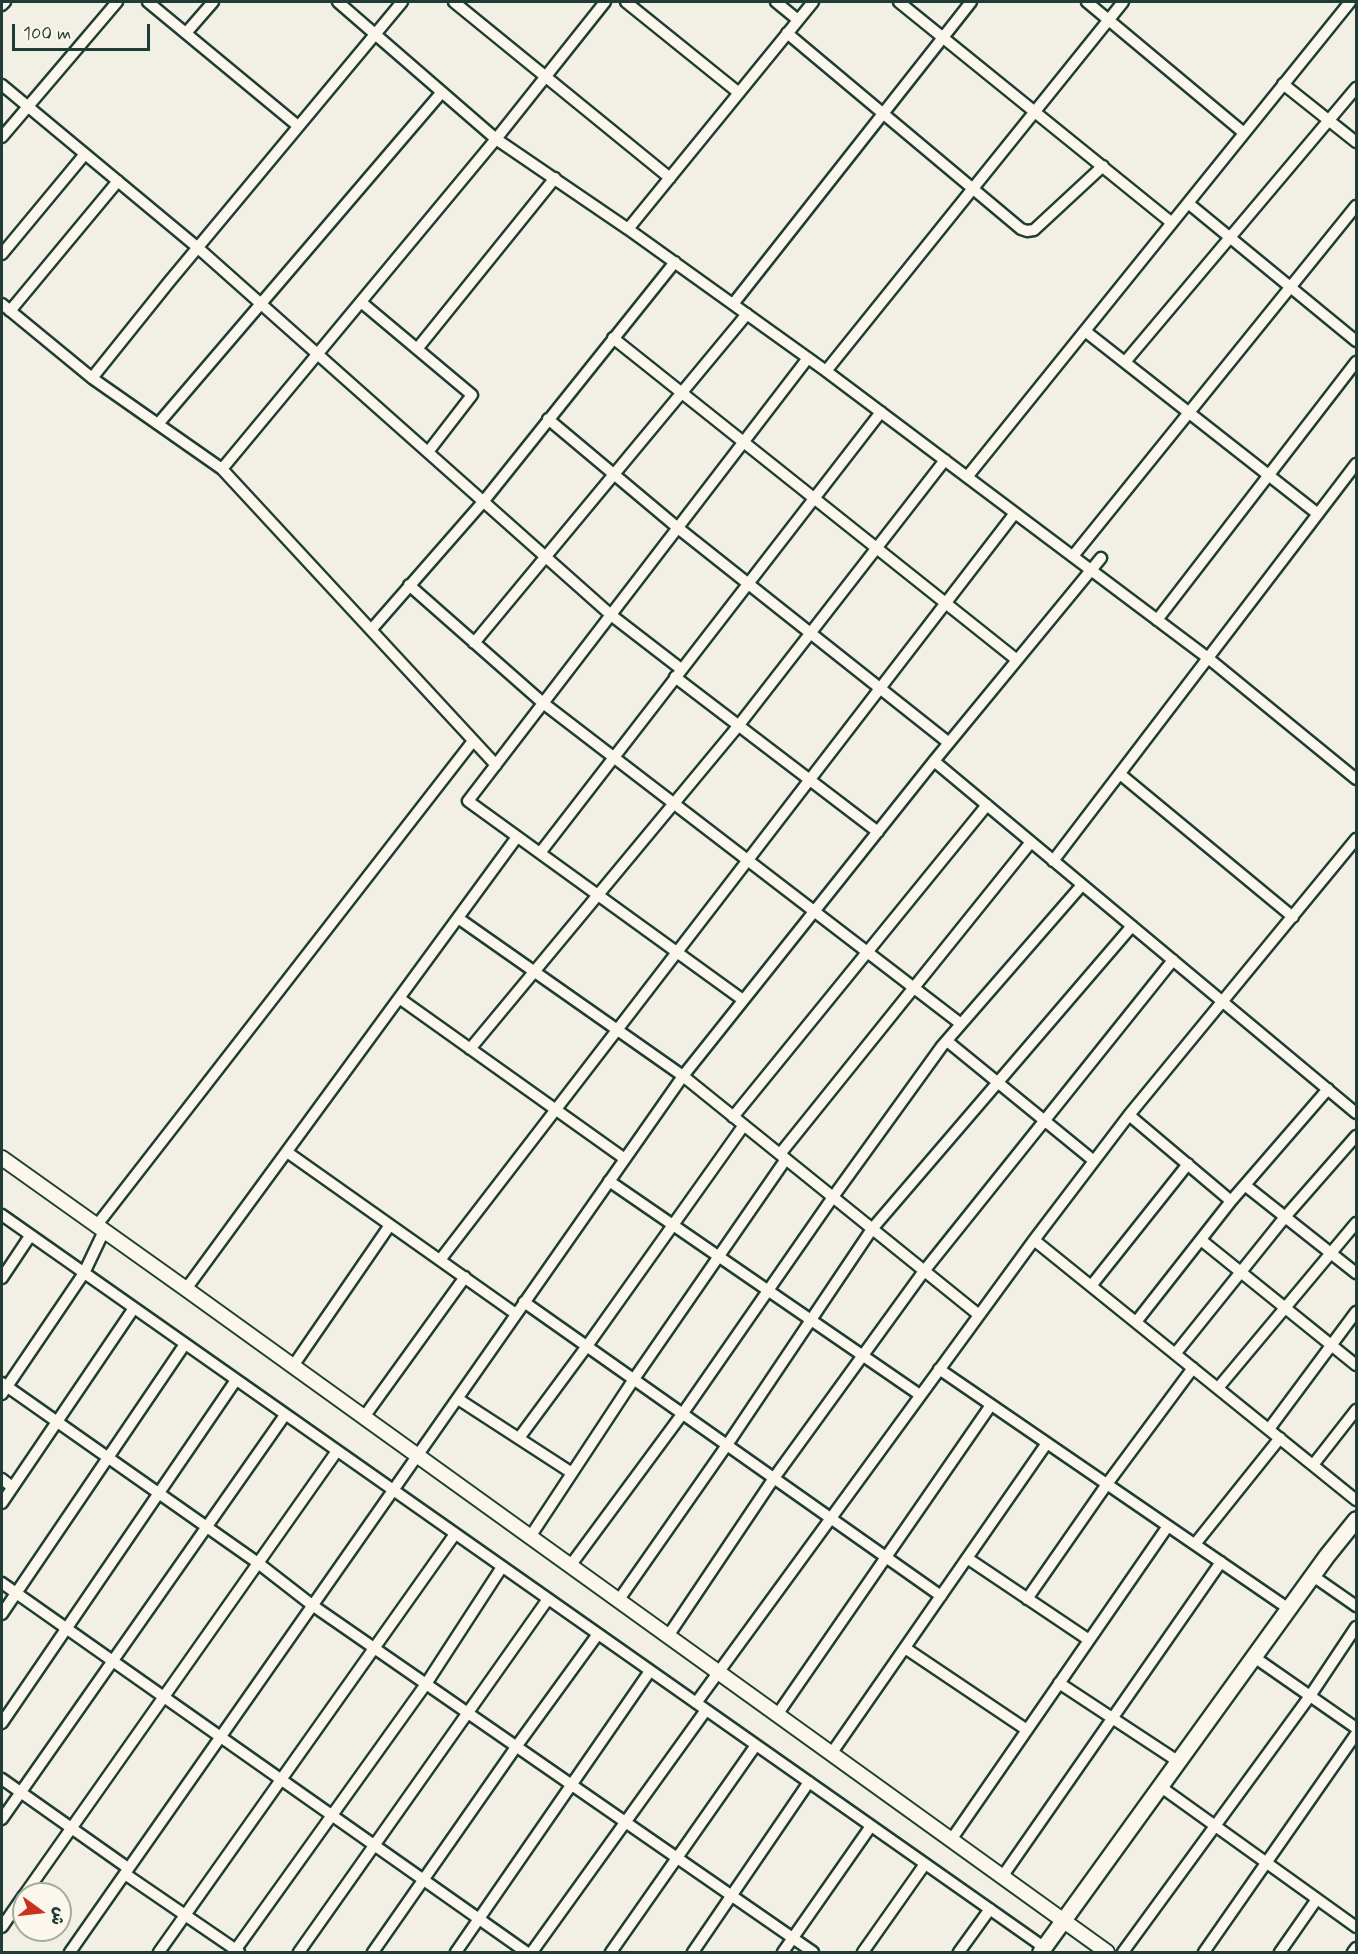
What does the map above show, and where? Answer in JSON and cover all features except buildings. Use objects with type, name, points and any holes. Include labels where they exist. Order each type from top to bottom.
[{"type":"main road","points":[[1046,1951],[1063,1922],[1356,1520]]},
{"type":"street","points":[[2,137],[117,2]]},
{"type":"street","points":[[148,2],[298,126]]},
{"type":"street","points":[[186,33],[213,2]]},
{"type":"street","points":[[338,2],[496,139],[675,262],[826,371],[1208,658],[1356,778]]},
{"type":"street","points":[[92,378],[197,247],[402,2]]},
{"type":"street","points":[[454,2],[670,178]]},
{"type":"street","points":[[222,469],[496,139],[605,2]]},
{"type":"street","points":[[626,2],[739,93]]},
{"type":"street","points":[[777,2],[798,20]]},
{"type":"street","points":[[628,229],[813,2]]},
{"type":"street","points":[[900,2],[1172,222]]},
{"type":"street","points":[[733,304],[971,2]]},
{"type":"street","points":[[1087,2],[1244,133]]},
{"type":"street","points":[[826,371],[1124,2]]},
{"type":"street","points":[[968,477],[1350,2]]},
{"type":"street","points":[[787,33],[1021,229],[1034,230],[1103,166]]},
{"type":"street","points":[[1283,84],[1356,142]]},
{"type":"street","points":[[2,85],[197,247],[678,673],[739,725],[878,832]]},
{"type":"street","points":[[1125,362],[1356,88]]},
{"type":"street","points":[[158,424],[442,92]]},
{"type":"street","points":[[2,254],[85,154]]},
{"type":"street","points":[[417,350],[555,178]]},
{"type":"street","points":[[118,182],[6,307],[92,378],[222,469],[496,765]]},
{"type":"street","points":[[1188,203],[1356,341]]},
{"type":"street","points":[[1073,556],[1356,206]]},
{"type":"street","points":[[371,630],[483,502],[675,262]]},
{"type":"street","points":[[361,302],[472,395],[428,452]]},
{"type":"street","points":[[474,643],[747,314]]},
{"type":"street","points":[[1085,331],[1318,514]]},
{"type":"street","points":[[613,338],[1017,660]]},
{"type":"street","points":[[743,1000],[468,801],[808,358]]},
{"type":"street","points":[[1157,620],[1356,362]]},
{"type":"street","points":[[540,853],[881,412]]},
{"type":"street","points":[[548,419],[678,528],[949,743]]},
{"type":"street","points":[[470,1049],[739,725],[945,460]]},
{"type":"street","points":[[1053,861],[1356,464]]},
{"type":"street","points":[[440,1260],[1015,513]]},
{"type":"street","points":[[70,1953],[683,1076],[949,743],[1101,558]]},
{"type":"street","points":[[409,585],[543,703],[961,1024]]},
{"type":"street","points":[[473,741],[101,1228],[84,1273],[3,1388],[57,1422],[258,1563],[312,1605],[813,1953]]},
{"type":"street","points":[[934,762],[1356,1113]]},
{"type":"street","points":[[1120,774],[1293,917]]},
{"type":"street","points":[[733,1117],[987,805]]},
{"type":"street","points":[[186,1289],[517,837]]},
{"type":"street","points":[[696,1703],[830,1517],[1129,1115],[1356,839]]},
{"type":"street","points":[[530,1537],[634,1379],[719,1257],[783,1157],[913,988],[1031,842]]},
{"type":"street","points":[[570,1566],[683,1413],[833,1197],[947,1041],[1082,885]]},
{"type":"street","points":[[458,918],[683,1076],[979,1315]]},
{"type":"street","points":[[618,1600],[727,1445],[872,1229],[1132,926]]},
{"type":"street","points":[[668,1636],[774,1478],[924,1271],[1173,960]]},
{"type":"street","points":[[399,998],[625,1159]]},
{"type":"street","points":[[947,1041],[1094,1161]]},
{"type":"street","points":[[1136,1322],[1232,1201],[1328,1089]]},
{"type":"street","points":[[1129,1115],[1232,1201]]},
{"type":"street","points":[[519,1438],[744,1125]]},
{"type":"street","points":[[1175,1354],[1285,1217],[1356,1136]]},
{"type":"street","points":[[287,1152],[516,1314]]},
{"type":"street","points":[[2,1158],[1107,1953]]},
{"type":"street","points":[[1091,1286],[1188,1164]]},
{"type":"street","points":[[609,1181],[920,1395]]},
{"type":"street","points":[[1246,1186],[1356,1273]]},
{"type":"street","points":[[2,1215],[990,1909],[1046,1951]]},
{"type":"street","points":[[1218,1388],[1356,1223]]},
{"type":"street","points":[[293,1366],[390,1225]]},
{"type":"street","points":[[2,1278],[30,1236]]},
{"type":"street","points":[[1034,1240],[1356,1500]]},
{"type":"street","points":[[1201,1240],[1356,1365]]},
{"type":"street","points":[[364,1417],[465,1277]]},
{"type":"street","points":[[525,1302],[941,1596]]},
{"type":"street","points":[[2,1503],[134,1308]]},
{"type":"street","points":[[1269,1429],[1356,1312]]},
{"type":"street","points":[[2,1614],[185,1344]]},
{"type":"street","points":[[1027,1599],[1107,1484],[1193,1368]]},
{"type":"street","points":[[939,1369],[1289,1609]]},
{"type":"street","points":[[2,1723],[236,1380]]},
{"type":"street","points":[[458,1399],[572,1473]]},
{"type":"street","points":[[777,1715],[992,1405]]},
{"type":"street","points":[[1313,1465],[1356,1410]]},
{"type":"street","points":[[2,1819],[285,1415]]},
{"type":"street","points":[[1195,1544],[1280,1438]]},
{"type":"street","points":[[831,1754],[1047,1443]]},
{"type":"street","points":[[33,1882],[337,1451]]},
{"type":"street","points":[[2,1479],[12,1487]]},
{"type":"street","points":[[951,1840],[1168,1526]]},
{"type":"street","points":[[159,1953],[455,1534]]},
{"type":"street","points":[[967,1558],[1089,1640]]},
{"type":"street","points":[[1002,1877],[1221,1562]]},
{"type":"street","points":[[2,1779],[236,1952],[426,1684],[502,1567]]},
{"type":"street","points":[[1313,1576],[1356,1606]]},
{"type":"street","points":[[2,1583],[526,1953]]},
{"type":"street","points":[[299,1953],[548,1599]]},
{"type":"street","points":[[1123,1953],[1310,1696],[1356,1627]]},
{"type":"street","points":[[373,1953],[516,1747],[598,1634]]},
{"type":"street","points":[[905,1648],[1027,1730]]},
{"type":"street","points":[[1254,1657],[1356,1728]]},
{"type":"street","points":[[456,1953],[650,1671]]},
{"type":"street","points":[[1059,1683],[1179,1762]]},
{"type":"street","points":[[532,1953],[706,1710]]},
{"type":"street","points":[[1204,1953],[1356,1734]]},
{"type":"street","points":[[611,1953],[756,1745]]},
{"type":"street","points":[[693,1953],[809,1782]]},
{"type":"street","points":[[1161,1787],[1356,1927]]},
{"type":"street","points":[[783,1953],[871,1826]]},
{"type":"street","points":[[863,1953],[925,1864]]},
{"type":"street","points":[[1280,1953],[1317,1899]]},
{"type":"street","points":[[959,1953],[990,1909]]},
{"type":"street","points":[[2,1927],[12,1912]]},
{"type":"street","points":[[1353,1953],[1356,1948]]}]
